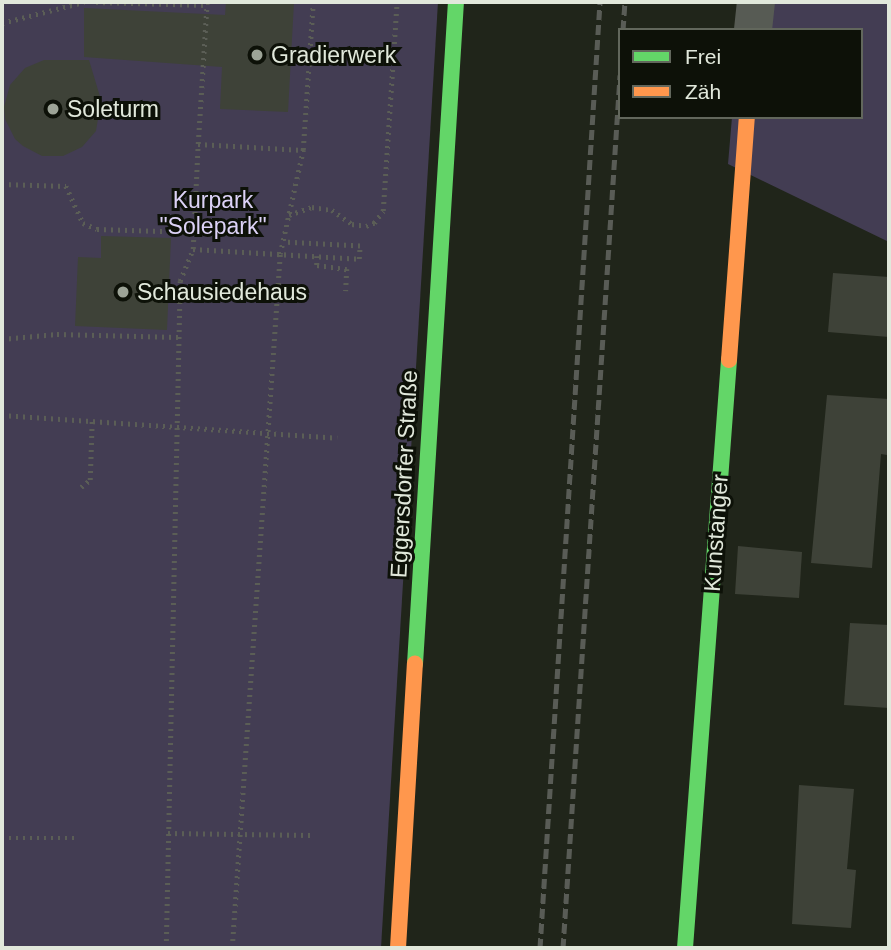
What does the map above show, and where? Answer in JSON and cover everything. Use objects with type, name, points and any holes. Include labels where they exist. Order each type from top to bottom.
[{"type":"street","name":"Eggersdorfer Straße","points":[[398,948],[456,2]]},
{"type":"street","points":[[753,28],[756,2]]},
{"type":"street","name":"Kunstanger","points":[[685,948],[747,119]]},
{"type":"path","points":[[2,23],[84,2]]},
{"type":"path","points":[[96,2],[207,4],[193,249],[180,281],[166,948]]},
{"type":"path","points":[[232,948],[280,254],[303,150],[313,2]]},
{"type":"path","points":[[288,215],[312,207],[332,210],[352,224],[366,226],[374,223],[383,211],[397,2]]},
{"type":"path","points":[[198,144],[303,150]]},
{"type":"path","points":[[2,184],[66,186],[83,223],[97,229],[193,232]]},
{"type":"path","points":[[193,249],[359,259],[360,246],[283,242]]},
{"type":"path","points":[[317,257],[317,265],[347,269],[346,291]]},
{"type":"path","points":[[2,339],[57,334],[178,337]]},
{"type":"path","points":[[2,415],[337,438]]},
{"type":"path","points":[[81,487],[90,480],[92,421]]},
{"type":"path","points":[[168,833],[311,835]]},
{"type":"path","points":[[2,838],[74,838]]},
{"type":"green space","name":"Kurpark \"Solepark\"","points":[[2,2],[438,2],[381,948],[2,948]]},
{"type":"green space","points":[[740,2],[889,2],[889,242],[728,164],[732,119],[863,119],[863,28],[738,28]]},
{"type":"building","points":[[226,2],[294,2],[288,112],[220,109],[222,67],[84,57],[84,8],[225,15]]},
{"type":"building","name":"Soleturm","points":[[44,60],[89,60],[101,100],[96,131],[82,147],[63,156],[42,156],[23,146],[15,139],[5,119],[4,107],[10,85],[25,68]]},
{"type":"building","name":"Schausiedehaus","points":[[101,236],[171,238],[167,330],[75,326],[78,257],[101,258]]},
{"type":"building","points":[[833,273],[889,277],[889,337],[828,332]]},
{"type":"building","points":[[827,395],[889,399],[887,455],[881,454],[872,568],[811,563]]},
{"type":"building","points":[[738,546],[802,552],[799,598],[735,594]]},
{"type":"building","points":[[850,623],[889,625],[889,708],[844,705]]},
{"type":"building","points":[[799,785],[854,789],[847,869],[856,870],[851,928],[792,924]]},
{"type":"railway","points":[[540,948],[600,2]]},
{"type":"railway","points":[[623,28],[625,2]]},
{"type":"railway","points":[[563,948],[618,106]]},
{"type":"traffic: fast","points":[[415,664],[456,2]]},
{"type":"traffic: fast","points":[[685,948],[729,360]]},
{"type":"traffic: slow","points":[[729,360],[747,119]]},
{"type":"traffic: slow","points":[[398,948],[415,664]]},
{"type":"place","name":"Gradierwerk","points":[[257,55]]},
{"type":"place","name":"Soleturm","points":[[53,109]]},
{"type":"place","name":"Schausiedehaus","points":[[123,292]]}]
